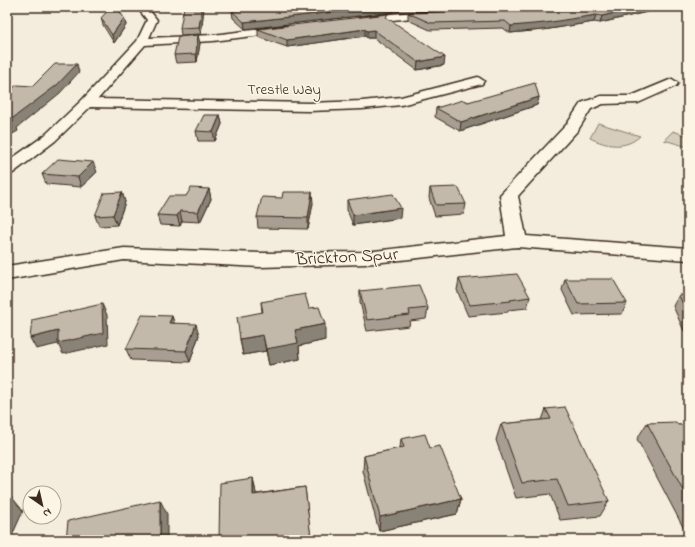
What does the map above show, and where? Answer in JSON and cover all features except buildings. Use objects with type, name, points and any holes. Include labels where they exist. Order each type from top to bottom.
[{"type":"street","points":[[7,170],[50,138],[86,103],[142,42],[152,20],[142,7]]},
{"type":"street","points":[[348,22],[413,15],[444,15]]},
{"type":"street","points":[[142,42],[213,38],[300,28]]},
{"type":"street","name":"Trestle Way","points":[[86,103],[309,107],[362,105],[401,101],[478,81]]},
{"type":"street","points":[[517,241],[509,195],[573,127],[586,106],[601,100],[634,100],[672,83]]},
{"type":"street","name":"Brickton Spur","points":[[7,273],[124,254],[260,260],[365,258],[517,241],[688,254]]},
{"type":"shaded area","points":[[598,123],[640,136],[622,145],[609,145],[602,143],[590,138]]},
{"type":"shaded area","points":[[673,131],[688,136],[688,147],[664,140]]}]
